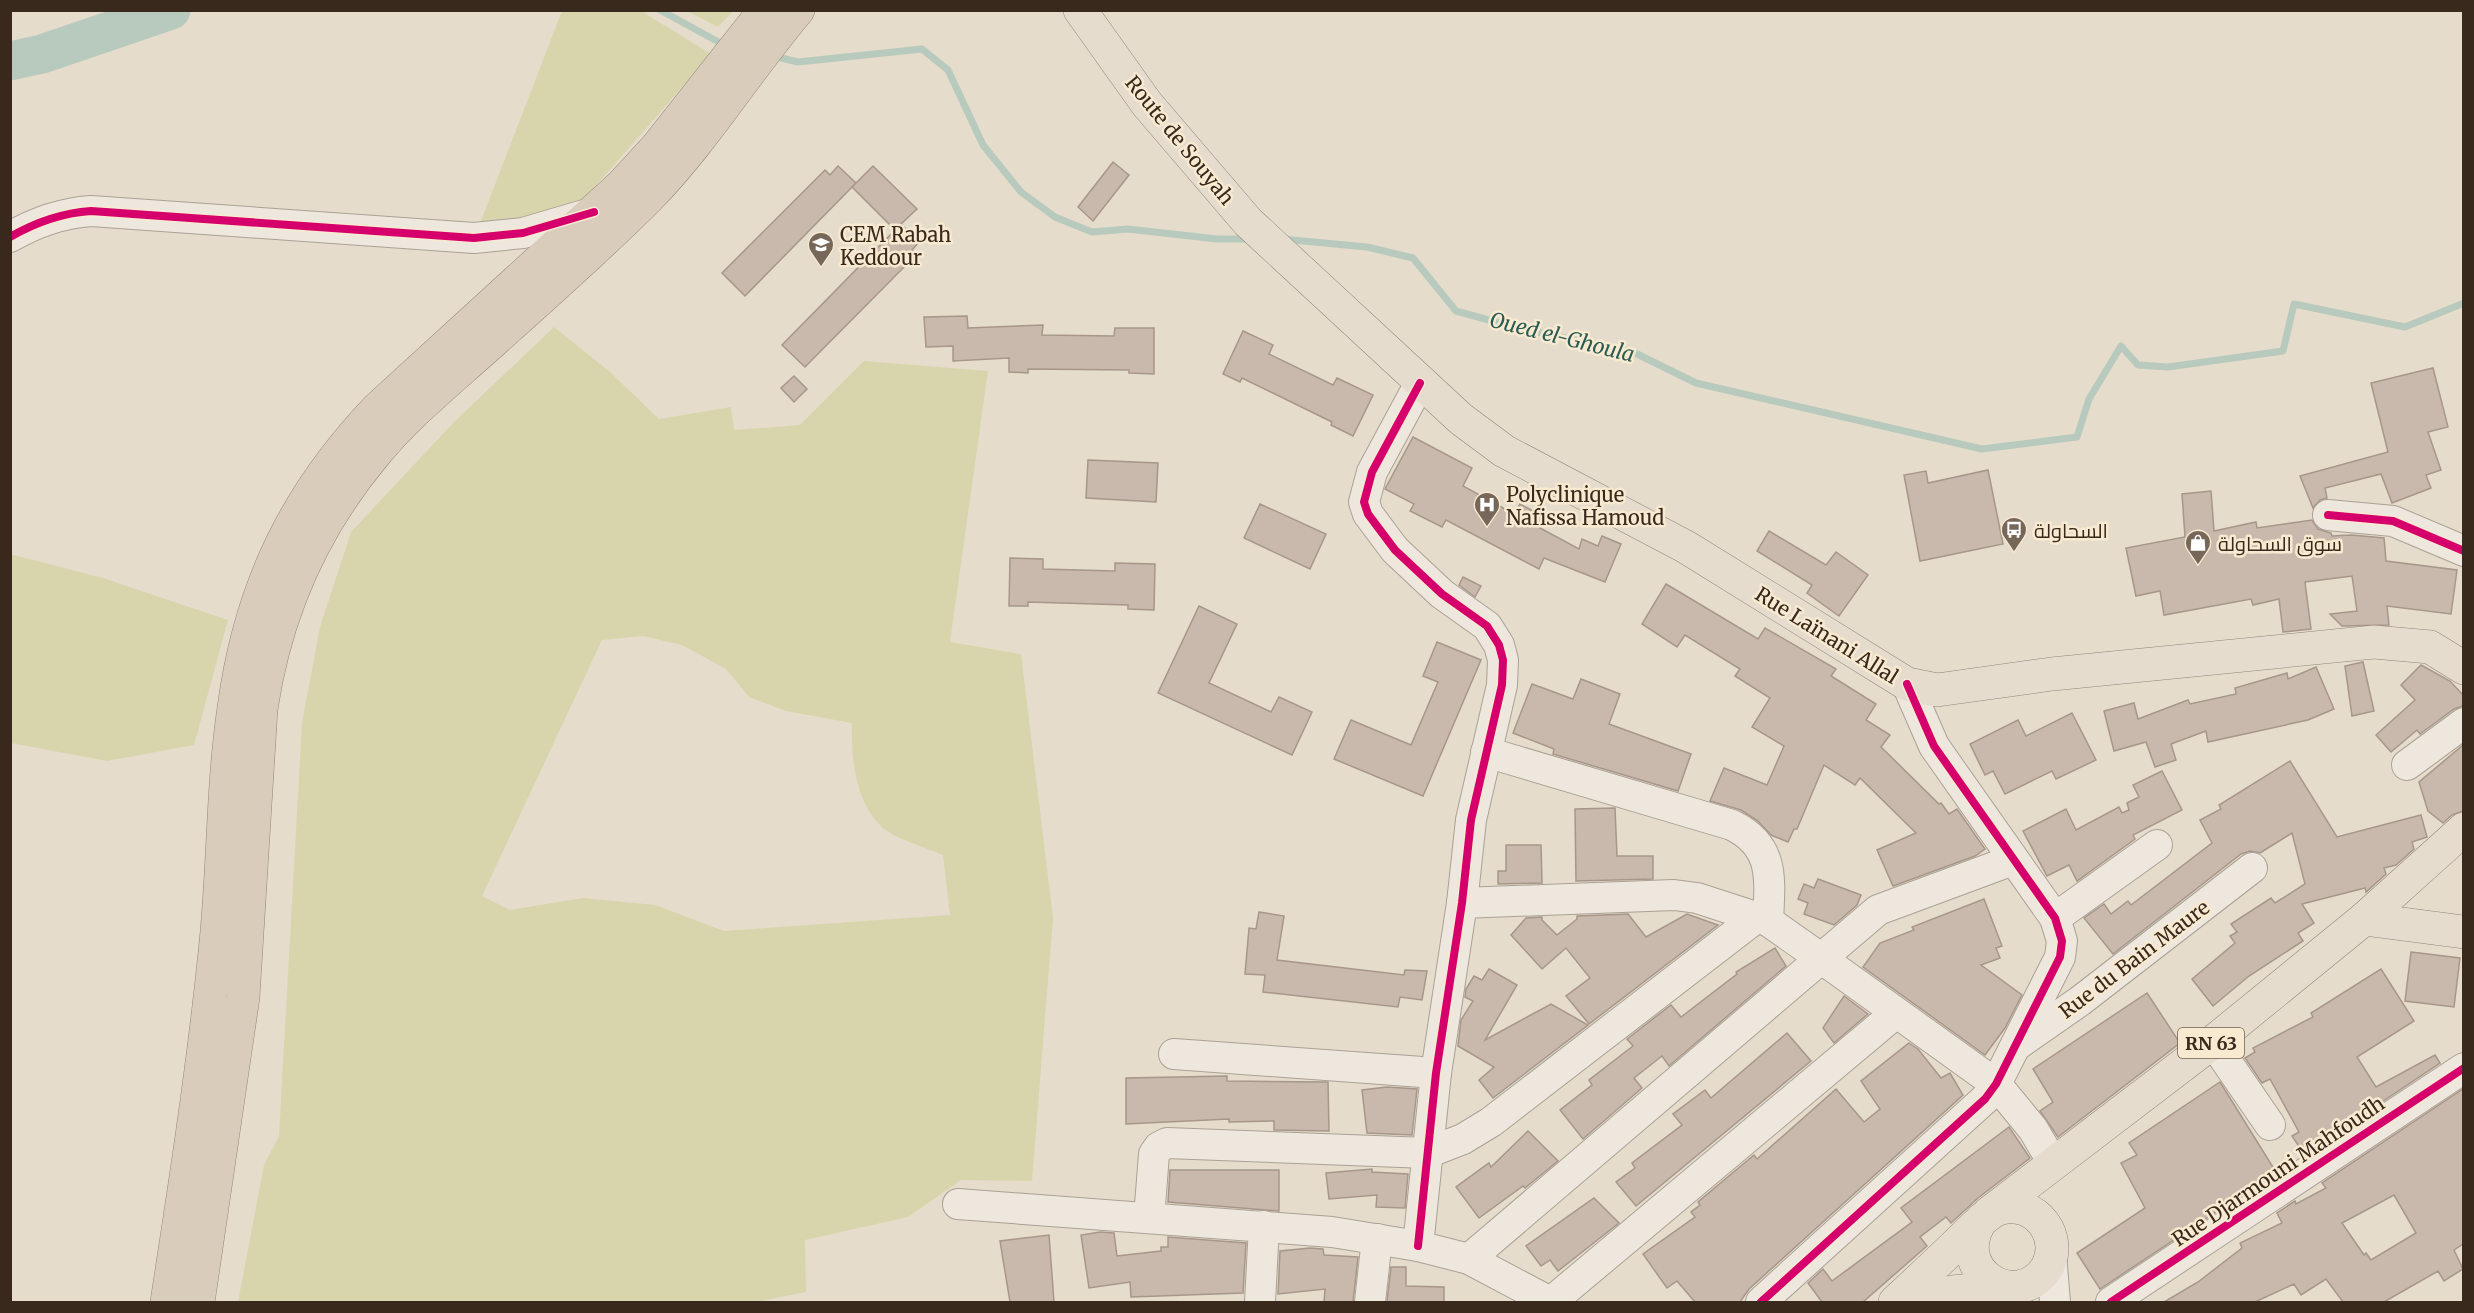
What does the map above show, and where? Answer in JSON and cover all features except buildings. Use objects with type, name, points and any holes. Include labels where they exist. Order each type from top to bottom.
[{"type":"highway","points":[[167,1302],[213,971],[233,709],[251,622],[264,582],[300,507],[349,438],[378,408],[594,212],[728,79],[783,15]]},
{"type":"highway","points":[[198,1302],[243,997],[261,709],[267,670],[295,584],[327,521],[374,455],[430,397],[575,268],[651,195],[728,79]]},
{"type":"main road","name":"Route de Souyah","points":[[1080,10],[1147,104],[1248,222],[1289,260]]},
{"type":"main road","name":"Rue Laïnani Allal","points":[[1289,260],[1339,304],[1420,383],[1461,419],[1504,451],[1686,547],[1907,684],[1937,690],[2052,674],[2374,642],[2430,647],[2463,668]]},
{"type":"main road","points":[[2364,919],[2463,829]]},
{"type":"main road","points":[[2364,919],[2463,932]]},
{"type":"main road","name":"RN 63","points":[[1895,1302],[1986,1216],[2213,1042],[2364,919]]},
{"type":"main road","points":[[1919,1302],[1952,1292],[2011,1287],[2038,1277],[2051,1244],[2048,1196],[2053,1163]]},
{"type":"main road","points":[[2011,1287],[1987,1279],[1974,1261],[1972,1239],[1986,1216],[2006,1207],[2024,1208],[2035,1214],[2051,1244]]},
{"type":"street","points":[[10,237],[46,220],[71,212],[91,211],[474,238],[523,233],[594,212]]},
{"type":"street","points":[[1418,1246],[1426,1153],[1462,903],[1471,820],[1502,685],[1503,660],[1499,645],[1486,626],[1442,594],[1395,550],[1375,526],[1364,502],[1372,472],[1420,383]]},
{"type":"street","points":[[2328,515],[2393,521],[2463,551]]},
{"type":"street","points":[[1761,1302],[1971,1114],[1996,1084],[2060,957],[2062,941],[2055,918],[1934,746],[1907,684]]},
{"type":"street","points":[[2407,765],[2463,723]]},
{"type":"street","points":[[1149,1218],[1154,1154],[1159,1147],[1167,1143],[1426,1153],[1463,1139],[1491,1122],[1762,919],[1770,879],[1766,858],[1757,843],[1745,831],[1732,825],[1486,752]]},
{"type":"street","points":[[2055,918],[2157,845]]},
{"type":"street","points":[[1469,1259],[1878,910],[2013,860]]},
{"type":"street","name":"Rue du Bain Maure","points":[[2014,1047],[2089,995],[2252,868]]},
{"type":"street","points":[[1462,903],[1674,895],[1697,898],[1762,919],[1822,959],[1996,1084],[2033,1129],[2053,1163]]},
{"type":"street","points":[[958,1204],[1264,1226],[1332,1232],[1377,1239],[1418,1246],[1469,1259],[1550,1302],[1896,1012]]},
{"type":"street","points":[[2213,1042],[2270,1125]]},
{"type":"street","points":[[1174,1054],[1436,1073]]},
{"type":"street","name":"Rue Djarmouni Mahfoudh","points":[[2111,1302],[2463,1068]]},
{"type":"street","points":[[1260,1302],[1264,1226]]},
{"type":"street","points":[[1370,1302],[1377,1239]]},
{"type":"street","points":[[2051,1244],[2055,1302]]},
{"type":"street","points":[[2011,1287],[2046,1302]]},
{"type":"shaded area","points":[[562,11],[641,11],[711,54],[579,205],[530,220],[479,226]]},
{"type":"shaded area","points":[[687,11],[733,11],[718,27]]},
{"type":"shaded area","points":[[554,327],[610,372],[659,419],[731,407],[734,430],[800,425],[864,361],[988,371],[950,642],[1021,654],[1053,918],[1032,1181],[961,1180],[908,1217],[805,1240],[806,1292],[756,1302],[238,1302],[264,1165],[279,1136],[302,723],[320,627],[351,532],[455,421]],"holes":[[[643,636],[682,645],[726,669],[749,697],[786,711],[852,723],[854,765],[866,806],[874,818],[889,832],[903,840],[943,855],[950,915],[724,931],[655,905],[583,898],[510,910],[482,896],[602,640]]]},
{"type":"shaded area","points":[[10,554],[103,578],[228,620],[194,745],[107,761],[11,743]]},
{"type":"waterway","points":[[10,61],[42,54],[171,10]]},
{"type":"waterway","name":"Oued el-Ghoula","points":[[660,10],[724,45]]},
{"type":"waterway","name":"Oued el-Ghoula","points":[[773,56],[798,62],[922,49],[948,70],[983,145],[1021,192],[1055,217],[1092,232],[1128,229],[1217,239],[1250,239]]},
{"type":"waterway","name":"Oued el-Ghoula","points":[[1282,239],[1367,247],[1413,258],[1456,311],[1518,328],[1633,352],[1696,383],[1982,449],[2077,437],[2089,399],[2121,346],[2138,365],[2168,367],[2283,351],[2294,304],[2405,327],[2464,303]]},
{"type":"cycle path","points":[[10,237],[49,219],[91,211],[474,238],[523,233],[594,212]]},
{"type":"cycle path","points":[[1418,1246],[1436,1073],[1462,903],[1471,820],[1502,685],[1503,660],[1499,645],[1487,626],[1442,594],[1395,550],[1368,514],[1364,502],[1372,472],[1420,383]]},
{"type":"cycle path","points":[[2328,515],[2393,521],[2464,551]]},
{"type":"cycle path","points":[[1761,1302],[1985,1099],[1996,1084],[2060,957],[2062,941],[2055,918],[1934,746],[1907,684]]},
{"type":"cycle path","points":[[2111,1302],[2464,1068]]},
{"type":"place","name":"CEM Rabah Keddour","points":[[821,268]]},
{"type":"place","name":"Polyclinique Nafissa Hamoud","points":[[1487,528]]},
{"type":"place","name":"السحاولة","points":[[2014,553]]},
{"type":"place","name":"سوق السحاولة","points":[[2198,566]]}]
